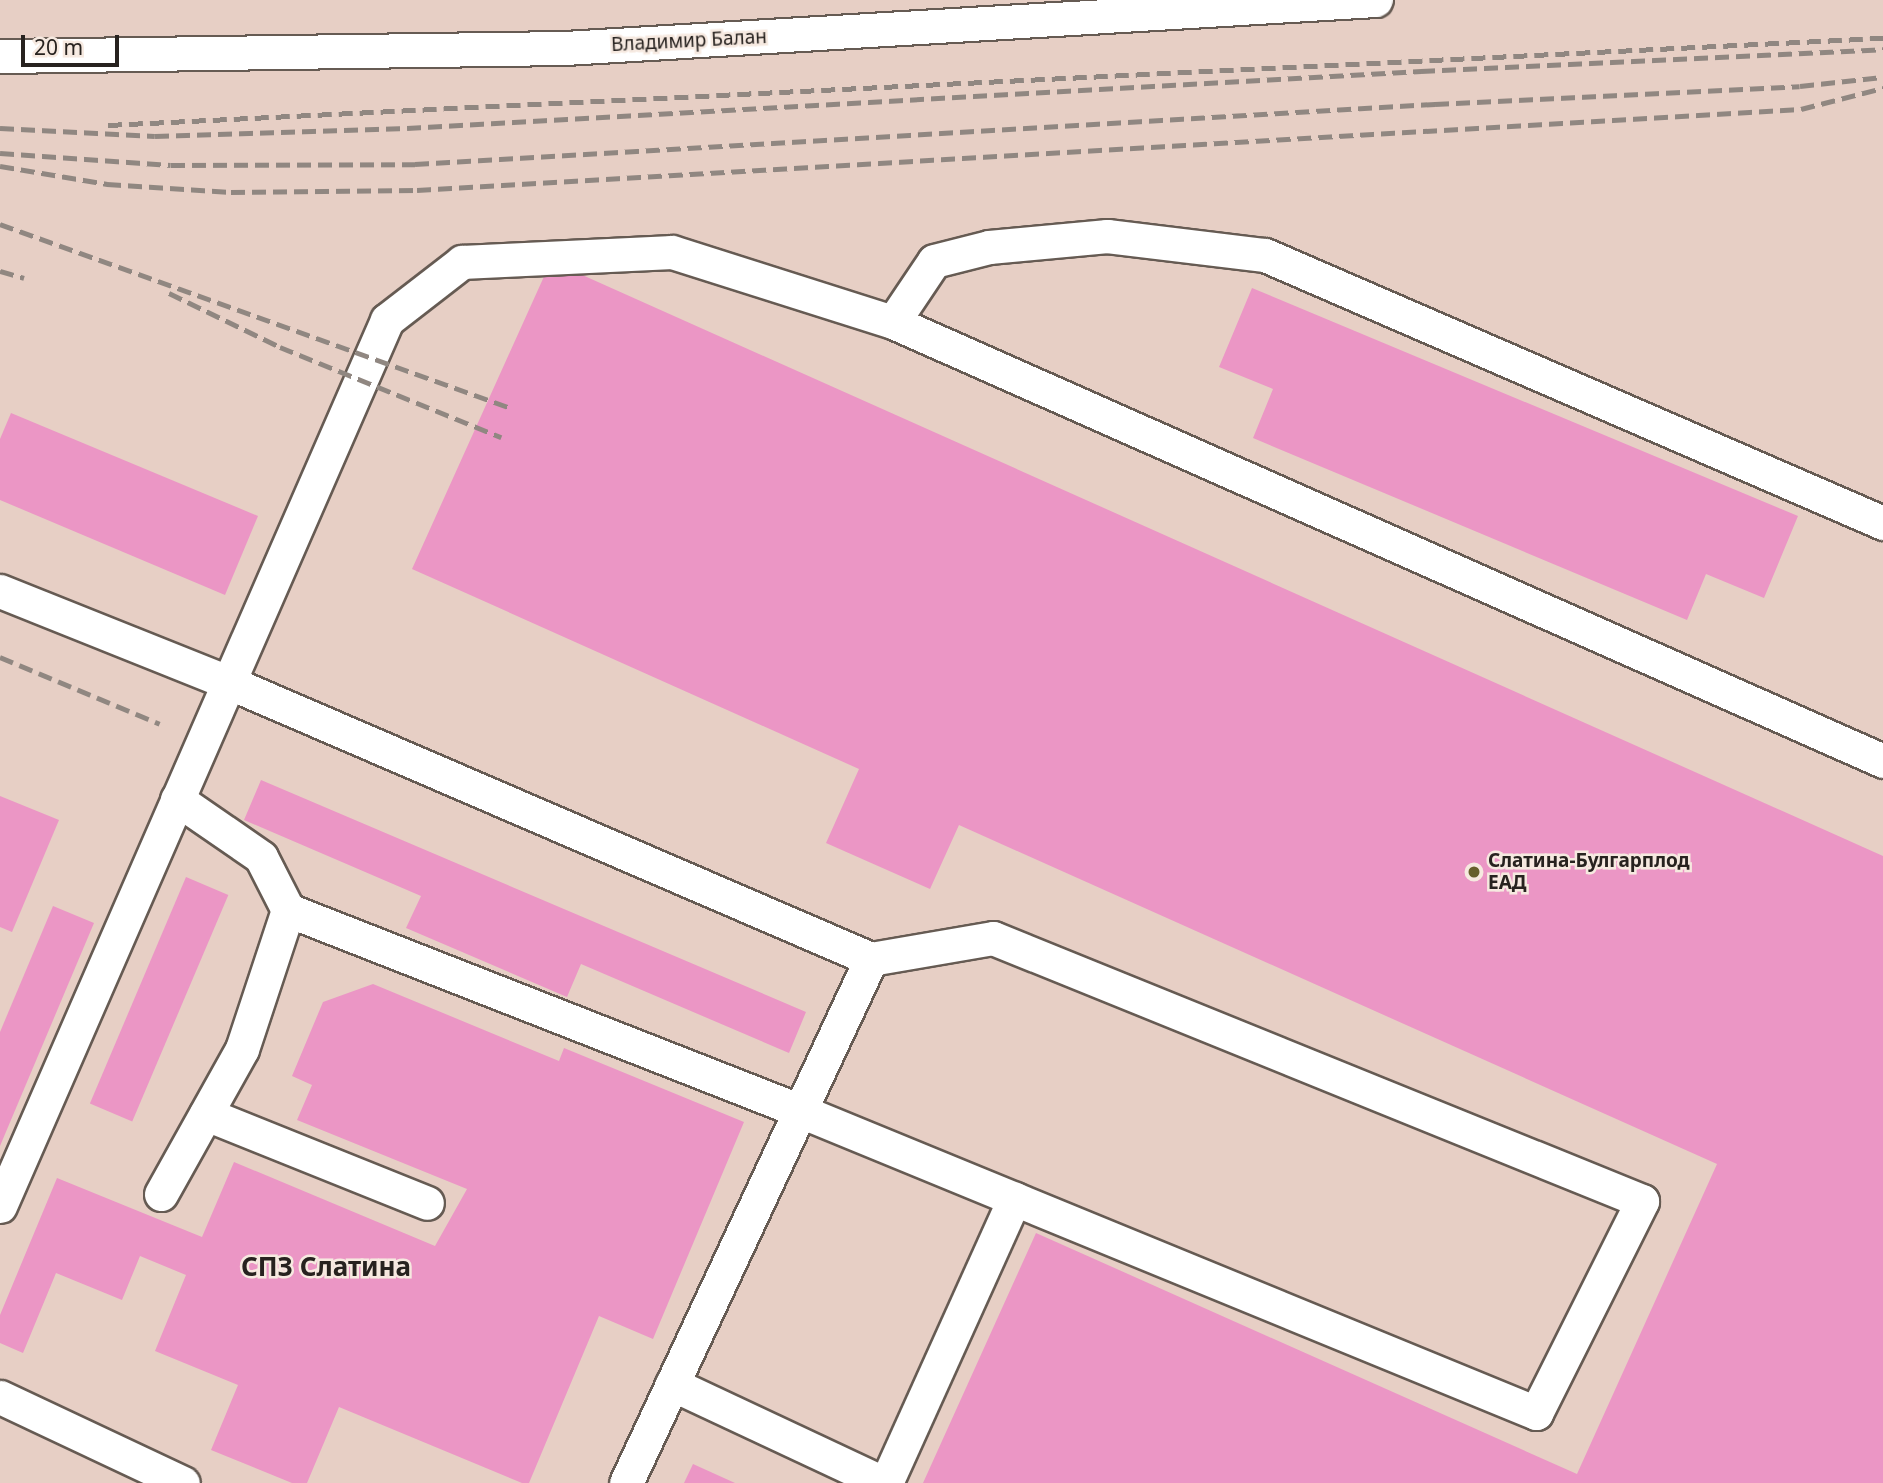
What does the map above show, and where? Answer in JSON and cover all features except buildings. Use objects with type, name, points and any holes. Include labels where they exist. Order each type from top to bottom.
[{"type":"lane","name":"Владимир Балан","points":[[0,55],[565,48],[1159,6],[1376,0]]},
{"type":"lane","points":[[893,321],[934,261],[989,247],[1107,236],[1265,255],[1883,523]]},
{"type":"lane","points":[[0,1206],[387,320],[462,262],[672,252],[893,321],[1883,761]]},
{"type":"lane","points":[[0,591],[228,682],[871,959],[993,938],[1642,1201],[1536,1413],[798,1110],[288,910],[261,857],[177,799]]},
{"type":"lane","points":[[161,1194],[242,1049],[288,910]]},
{"type":"lane","points":[[626,1483],[798,1110],[871,959]]},
{"type":"lane","points":[[206,1114],[427,1203]]},
{"type":"lane","points":[[672,1384],[884,1483],[1014,1199]]},
{"type":"lane","points":[[0,1398],[183,1483]]},
{"type":"shaded area","points":[[0,0],[1883,0],[1883,1483],[0,1483]]},
{"type":"railway","points":[[108,125],[1883,38]]},
{"type":"railway","points":[[0,128],[155,136],[407,128],[1421,71],[1883,49]]},
{"type":"railway","points":[[0,153],[171,165],[415,164],[1435,104],[1800,86],[1883,77]]},
{"type":"railway","points":[[0,166],[107,184],[231,192],[417,190],[1801,109],[1883,88]]},
{"type":"railway","points":[[0,224],[508,407]]},
{"type":"railway","points":[[0,271],[24,278]]},
{"type":"railway","points":[[169,293],[280,347],[501,437]]},
{"type":"railway","points":[[0,657],[160,724]]},
{"type":"place","name":"Слатина-Булгарплод ЕАД","points":[[1474,872]]},
{"type":"district","name":"СПЗ Слатина","points":[[326,1267]]}]
